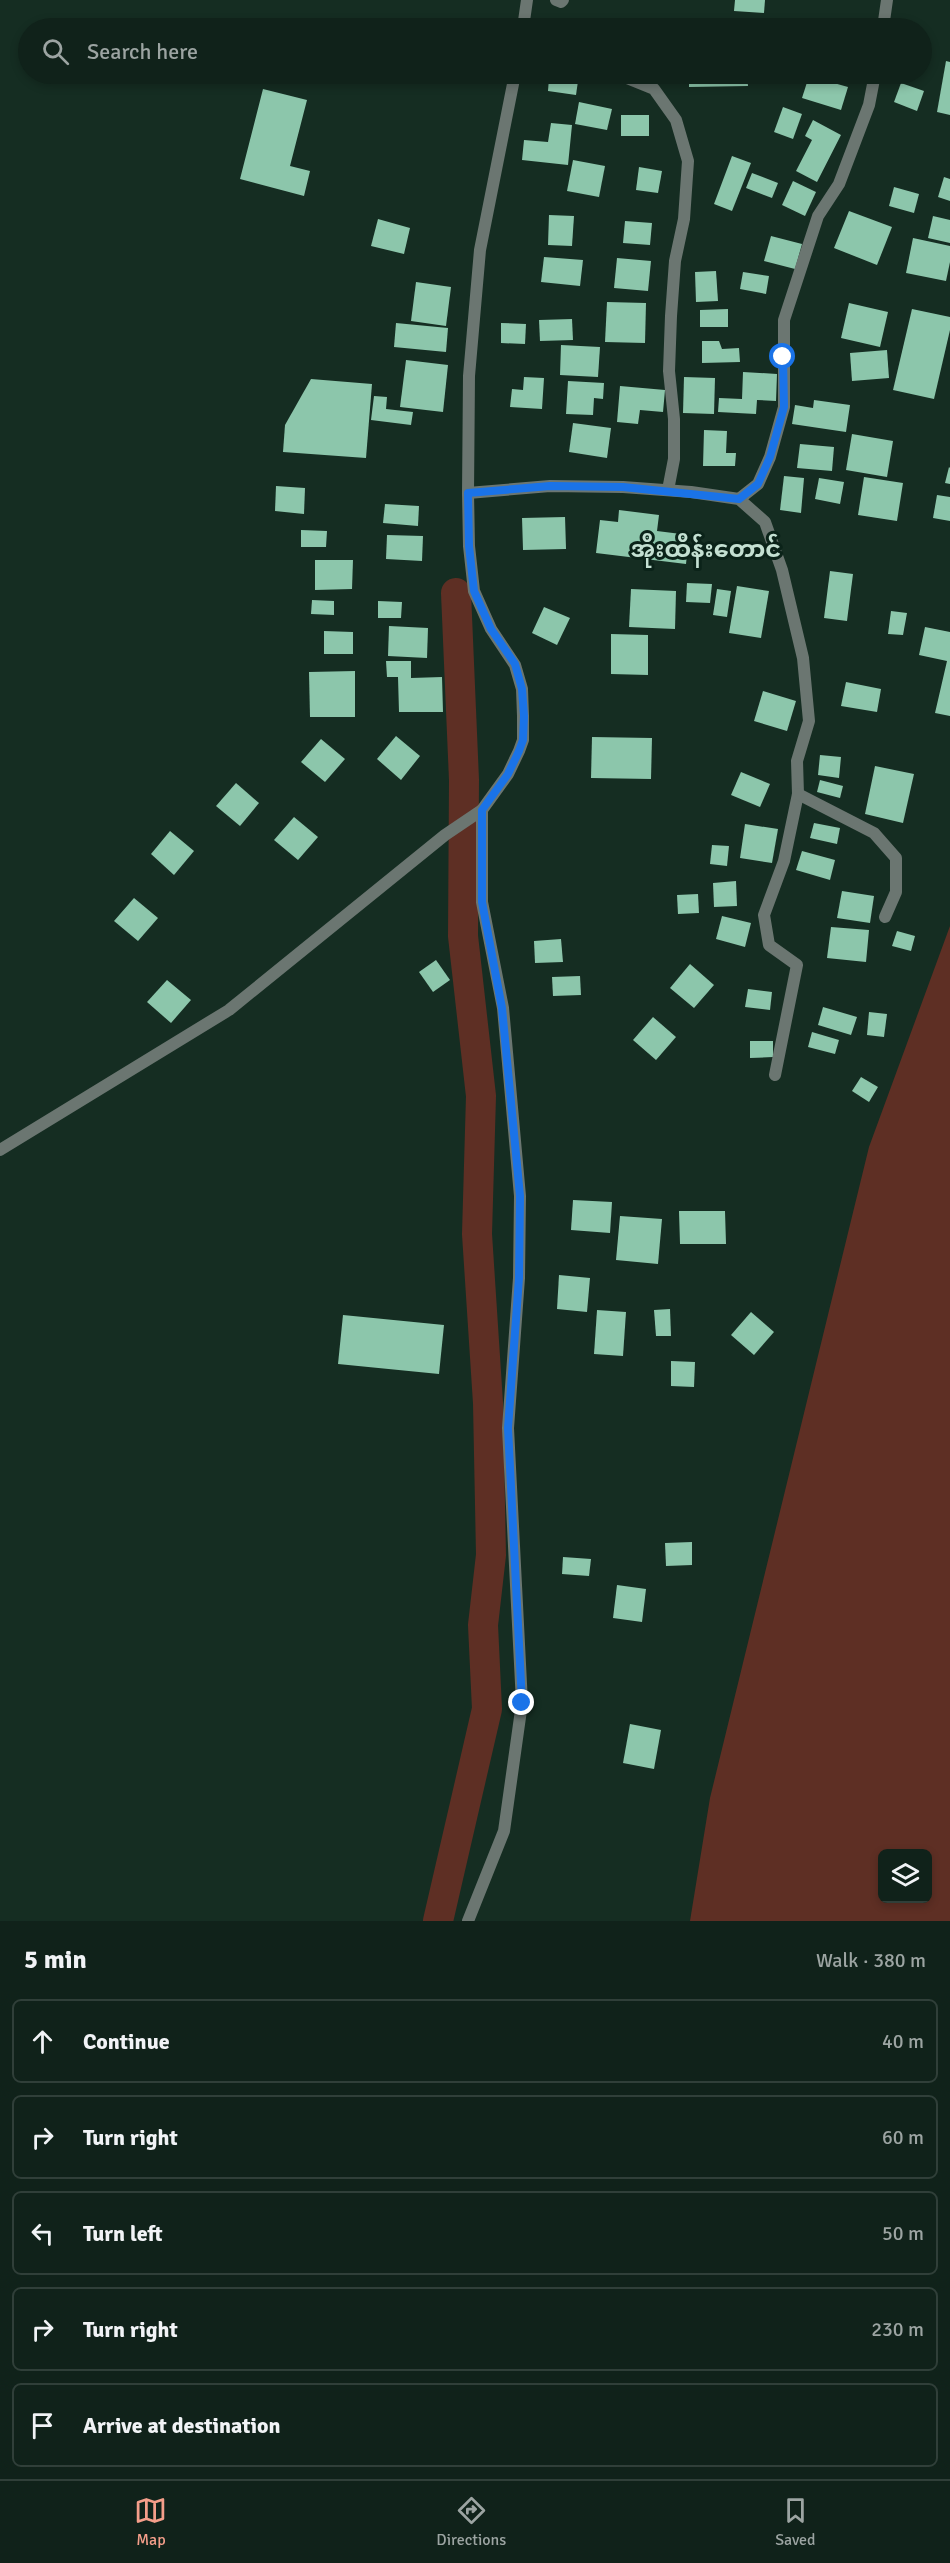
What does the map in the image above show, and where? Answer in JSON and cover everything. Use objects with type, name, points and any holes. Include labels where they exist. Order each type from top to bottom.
[{"type":"street","points":[[524,18],[527,0]]},
{"type":"street","points":[[556,0],[561,2],[563,0]]},
{"type":"street","points":[[884,18],[887,0]]},
{"type":"street","points":[[0,1150],[229,1010],[445,835],[482,810],[508,774],[523,740],[522,689],[515,664],[491,629],[474,591],[469,546],[468,493],[469,375],[480,250],[513,84]]},
{"type":"street","points":[[642,84],[654,89],[676,120],[688,161],[684,219],[675,261],[671,316],[669,371],[674,419],[674,459],[668,490]]},
{"type":"street","points":[[739,499],[758,484],[770,457],[784,407],[784,320],[818,216],[839,184],[865,114],[872,84]]},
{"type":"street","points":[[468,493],[550,486],[668,490],[739,499],[765,522],[782,570],[803,658],[809,721],[797,761],[798,794],[784,861],[764,915],[769,945],[797,965],[775,1075]]},
{"type":"street","points":[[798,794],[874,832],[896,858],[896,892],[885,918]]},
{"type":"street","points":[[468,1921],[504,1831],[522,1703],[508,1428],[519,1278],[520,1196],[502,1008],[482,902],[482,810]]},
{"type":"shaded area","points":[[950,926],[950,1921],[690,1921],[710,1798],[869,1147]]},
{"type":"building","points":[[735,0],[765,0],[764,13],[734,11]]},
{"type":"building","points":[[946,61],[950,62],[950,115],[937,112]]},
{"type":"building","points":[[549,84],[578,84],[576,95],[548,91]]},
{"type":"building","points":[[689,84],[748,84],[748,86],[689,87]]},
{"type":"building","points":[[806,84],[837,84],[848,87],[841,110],[802,98]]},
{"type":"building","points":[[901,84],[924,91],[917,111],[894,102]]},
{"type":"building","points":[[263,89],[307,100],[290,166],[310,171],[304,196],[240,179]]},
{"type":"building","points":[[579,102],[612,109],[607,130],[575,124]]},
{"type":"building","points":[[783,107],[802,114],[793,139],[774,132]]},
{"type":"building","points":[[621,115],[649,115],[649,136],[621,136]]},
{"type":"building","points":[[813,120],[841,135],[817,182],[796,171],[812,140],[805,136]]},
{"type":"building","points":[[551,123],[572,125],[568,165],[522,160],[524,140],[548,142]]},
{"type":"building","points":[[732,156],[751,163],[732,211],[714,204]]},
{"type":"building","points":[[573,160],[605,166],[599,197],[567,191]]},
{"type":"building","points":[[639,167],[662,171],[658,193],[636,190]]},
{"type":"building","points":[[752,173],[778,183],[772,198],[746,188]]},
{"type":"building","points":[[944,177],[950,179],[950,201],[938,197]]},
{"type":"building","points":[[793,181],[816,192],[805,216],[782,205]]},
{"type":"building","points":[[894,187],[919,194],[914,213],[889,206]]},
{"type":"building","points":[[849,211],[892,227],[877,265],[834,248]]},
{"type":"building","points":[[549,215],[574,216],[572,246],[548,245]]},
{"type":"building","points":[[933,216],[950,220],[950,243],[928,238]]},
{"type":"building","points":[[378,219],[410,228],[404,254],[371,246]]},
{"type":"building","points":[[625,221],[652,223],[650,245],[623,243]]},
{"type":"building","points":[[771,236],[802,244],[795,269],[764,261]]},
{"type":"building","points":[[913,238],[950,246],[950,262],[946,281],[906,273]]},
{"type":"building","points":[[544,257],[583,260],[580,286],[541,282]]},
{"type":"building","points":[[617,258],[651,261],[648,291],[614,288]]},
{"type":"building","points":[[716,271],[718,301],[696,302],[695,272]]},
{"type":"building","points":[[743,272],[769,276],[766,294],[740,289]]},
{"type":"building","points":[[416,282],[451,287],[446,326],[411,321]]},
{"type":"building","points":[[607,302],[646,303],[645,343],[605,342]]},
{"type":"building","points":[[849,303],[888,312],[880,347],[841,338]]},
{"type":"building","points":[[728,309],[728,327],[700,327],[700,310]]},
{"type":"building","points":[[912,309],[950,317],[950,330],[934,399],[893,390]]},
{"type":"building","points":[[572,319],[573,340],[540,341],[539,320]]},
{"type":"building","points":[[396,323],[448,328],[446,352],[394,347]]},
{"type":"building","points":[[501,323],[526,324],[525,344],[501,343]]},
{"type":"building","points":[[702,341],[719,341],[722,349],[739,348],[740,362],[702,363]]},
{"type":"building","points":[[561,345],[600,347],[598,377],[560,375]]},
{"type":"building","points":[[887,350],[889,378],[852,381],[850,353]]},
{"type":"building","points":[[406,360],[448,365],[443,412],[400,407]]},
{"type":"building","points":[[743,372],[777,374],[776,401],[757,400],[756,414],[718,412],[719,398],[742,399]]},
{"type":"building","points":[[524,377],[544,378],[542,409],[510,407],[512,389],[523,390]]},
{"type":"building","points":[[684,377],[715,378],[714,414],[683,413]]},
{"type":"building","points":[[311,379],[372,384],[366,458],[283,452],[285,425]]},
{"type":"building","points":[[568,381],[604,383],[603,399],[594,398],[593,415],[566,414]]},
{"type":"building","points":[[620,386],[665,390],[663,412],[640,410],[638,424],[617,422]]},
{"type":"building","points":[[374,396],[387,397],[386,409],[413,412],[411,425],[371,420]]},
{"type":"building","points":[[814,400],[850,405],[846,432],[792,424],[795,405],[813,408]]},
{"type":"building","points":[[573,423],[611,428],[607,458],[569,452]]},
{"type":"building","points":[[704,430],[727,431],[726,453],[736,453],[735,466],[703,466]]},
{"type":"building","points":[[852,434],[893,441],[887,477],[846,470]]},
{"type":"building","points":[[800,444],[834,447],[832,471],[797,468]]},
{"type":"building","points":[[950,468],[950,484],[945,483]]},
{"type":"building","points":[[784,476],[804,478],[801,513],[780,510]]},
{"type":"building","points":[[864,477],[903,483],[897,521],[858,515]]},
{"type":"building","points":[[819,478],[844,482],[840,504],[815,499]]},
{"type":"building","points":[[276,486],[305,488],[304,514],[275,511]]},
{"type":"building","points":[[937,495],[950,497],[950,521],[933,518]]},
{"type":"building","points":[[385,504],[419,506],[418,526],[383,523]]},
{"type":"building","points":[[619,510],[659,515],[657,531],[689,535],[686,564],[596,553],[600,520],[618,522]]},
{"type":"building","points":[[565,517],[566,549],[523,550],[522,518]]},
{"type":"building","points":[[301,530],[327,531],[326,547],[301,547]]},
{"type":"building","points":[[387,535],[423,536],[422,561],[386,559]]},
{"type":"building","points":[[315,560],[353,560],[352,589],[315,590]]},
{"type":"building","points":[[830,571],[853,574],[847,621],[824,618]]},
{"type":"building","points":[[687,583],[712,584],[710,603],[686,602]]},
{"type":"building","points":[[737,586],[769,591],[761,638],[729,633]]},
{"type":"building","points":[[631,589],[676,591],[675,629],[629,627]]},
{"type":"building","points":[[717,589],[731,591],[727,617],[713,615]]},
{"type":"building","points":[[312,600],[334,601],[334,615],[311,614]]},
{"type":"building","points":[[378,601],[402,602],[401,618],[378,618]]},
{"type":"building","points":[[544,607],[570,618],[557,645],[532,633]]},
{"type":"building","points":[[891,611],[907,613],[903,635],[888,634]]},
{"type":"building","points":[[389,626],[428,628],[427,658],[388,656]]},
{"type":"building","points":[[925,627],[950,632],[950,716],[935,713],[947,661],[919,655]]},
{"type":"building","points":[[324,631],[353,632],[353,654],[324,654]]},
{"type":"building","points":[[611,634],[648,635],[648,675],[611,674]]},
{"type":"building","points":[[386,661],[411,661],[411,678],[442,677],[443,712],[399,712],[398,677],[387,677]]},
{"type":"building","points":[[355,671],[355,717],[310,717],[309,672]]},
{"type":"building","points":[[846,682],[881,689],[877,712],[841,706]]},
{"type":"building","points":[[763,691],[796,701],[787,731],[754,721]]},
{"type":"building","points":[[396,736],[420,756],[401,780],[377,759]]},
{"type":"building","points":[[592,737],[652,738],[651,779],[591,778]]},
{"type":"building","points":[[321,739],[345,759],[325,782],[301,762]]},
{"type":"building","points":[[820,755],[841,757],[839,778],[818,775]]},
{"type":"building","points":[[875,766],[914,774],[903,823],[865,814]]},
{"type":"building","points":[[741,772],[770,784],[760,807],[731,795]]},
{"type":"building","points":[[820,780],[843,786],[840,798],[817,792]]},
{"type":"building","points":[[236,783],[259,803],[240,826],[216,806]]},
{"type":"building","points":[[294,817],[318,837],[298,860],[274,840]]},
{"type":"building","points":[[814,823],[840,828],[837,844],[810,838]]},
{"type":"building","points":[[745,824],[778,829],[772,863],[740,858]]},
{"type":"building","points":[[170,831],[194,851],[174,875],[151,854]]},
{"type":"building","points":[[712,845],[729,846],[727,866],[710,864]]},
{"type":"building","points":[[802,851],[835,860],[830,880],[796,870]]},
{"type":"building","points":[[736,881],[737,906],[714,907],[713,883]]},
{"type":"building","points":[[842,891],[874,896],[870,923],[837,918]]},
{"type":"building","points":[[698,894],[699,913],[678,914],[677,895]]},
{"type":"building","points":[[134,898],[158,918],[138,941],[114,921]]},
{"type":"building","points":[[722,916],[751,923],[745,947],[716,939]]},
{"type":"building","points":[[831,927],[869,930],[866,962],[827,958]]},
{"type":"building","points":[[897,931],[915,936],[911,951],[892,946]]},
{"type":"building","points":[[561,939],[563,962],[535,963],[534,941]]},
{"type":"building","points":[[436,960],[450,980],[433,992],[419,972]]},
{"type":"building","points":[[690,964],[714,985],[694,1008],[670,988]]},
{"type":"building","points":[[580,976],[581,995],[553,996],[552,977]]},
{"type":"building","points":[[167,980],[191,1000],[171,1023],[147,1002]]},
{"type":"building","points":[[748,989],[772,992],[770,1010],[745,1007]]},
{"type":"building","points":[[823,1007],[857,1017],[851,1035],[818,1025]]},
{"type":"building","points":[[869,1012],[887,1014],[884,1037],[867,1035]]},
{"type":"building","points":[[653,1017],[676,1037],[656,1060],[633,1040]]},
{"type":"building","points":[[812,1032],[839,1040],[835,1054],[808,1047]]},
{"type":"building","points":[[750,1041],[773,1041],[773,1057],[750,1058]]},
{"type":"building","points":[[861,1077],[878,1087],[869,1102],[852,1091]]},
{"type":"building","points":[[573,1200],[612,1202],[610,1233],[571,1230]]},
{"type":"building","points":[[679,1211],[725,1211],[726,1244],[680,1244]]},
{"type":"building","points":[[620,1216],[662,1219],[658,1264],[616,1260]]},
{"type":"building","points":[[559,1275],[590,1278],[587,1312],[557,1309]]},
{"type":"building","points":[[670,1309],[671,1336],[656,1336],[654,1310]]},
{"type":"building","points":[[597,1310],[626,1312],[623,1356],[594,1354]]},
{"type":"building","points":[[751,1312],[774,1332],[754,1355],[731,1335]]},
{"type":"building","points":[[343,1315],[444,1325],[439,1374],[338,1364]]},
{"type":"building","points":[[671,1361],[695,1362],[694,1387],[671,1386]]},
{"type":"building","points":[[692,1542],[692,1565],[666,1566],[665,1543]]},
{"type":"building","points":[[563,1557],[591,1559],[589,1576],[562,1574]]},
{"type":"building","points":[[617,1585],[646,1589],[642,1622],[613,1618]]},
{"type":"building","points":[[630,1724],[661,1730],[654,1769],[623,1763]]},
{"type":"waterway","points":[[438,1921],[487,1709],[483,1625],[491,1555],[488,1403],[477,1234],[481,1096],[463,936],[464,780],[456,593]]},
{"type":"district","name":"အိုးထိန်းတောင်","points":[[706,549]]},
{"type":"route","points":[[522,1703],[508,1428],[519,1278],[520,1196],[502,1008],[482,902],[482,810],[508,774],[519,751],[523,740],[524,716],[522,689],[515,664],[491,629],[474,591],[469,546],[468,493],[550,486],[623,487],[691,492],[739,499],[758,484],[770,457],[784,407],[783,357]]}]
